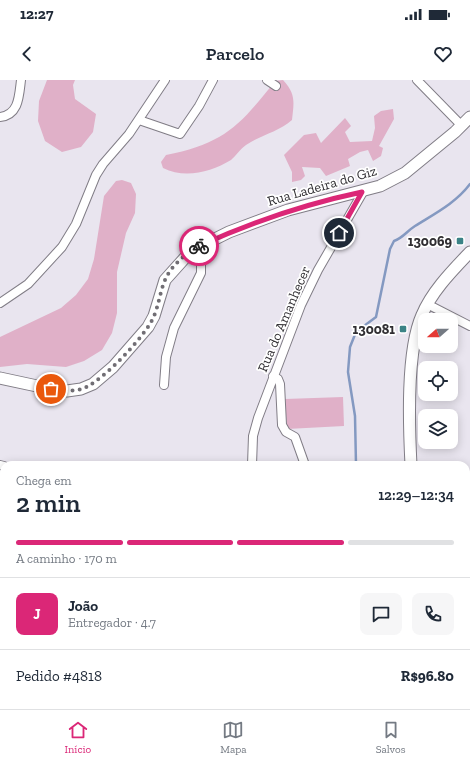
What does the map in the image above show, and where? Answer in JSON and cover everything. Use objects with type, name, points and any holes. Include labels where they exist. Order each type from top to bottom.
[{"type":"street","points":[[0,117],[10,114],[15,109],[22,80]]},
{"type":"street","points":[[0,303],[28,284],[62,247],[76,224],[96,175],[139,120],[165,80]]},
{"type":"street","points":[[139,120],[180,134],[199,106],[213,80]]},
{"type":"street","points":[[267,80],[276,86]]},
{"type":"street","points":[[417,80],[461,125]]},
{"type":"street","name":"Rua Ladeira do Giz","points":[[0,378],[67,391],[81,389],[93,384],[112,367],[148,327],[154,316],[165,280],[185,256],[196,248],[228,232],[288,210],[362,192],[380,186],[405,173],[470,117]]},
{"type":"street","name":"Rua do Amanhecer","points":[[252,461],[253,436],[273,376],[307,292],[362,192]]},
{"type":"street","points":[[164,385],[166,357],[174,328],[201,272],[201,262],[196,248]]},
{"type":"street","points":[[411,461],[410,418],[414,346],[421,316],[437,290],[470,252]]},
{"type":"street","points":[[427,304],[470,326]]},
{"type":"street","points":[[273,376],[280,384],[282,425],[286,432],[295,437],[304,461]]},
{"type":"street","points":[[299,709],[317,709]]},
{"type":"shaded area","points":[[47,80],[75,80],[73,85],[75,99],[96,114],[93,132],[81,147],[62,152],[45,141],[38,121],[39,101]]},
{"type":"shaded area","points":[[283,80],[290,90],[293,98],[292,120],[287,124],[246,145],[231,160],[215,168],[198,173],[180,173],[163,168],[161,162],[166,155],[186,151],[202,145],[229,131],[263,97],[275,81]]},
{"type":"shaded area","points":[[393,109],[394,119],[379,146],[383,148],[381,156],[373,161],[368,150],[360,152],[348,159],[350,166],[326,176],[320,168],[302,167],[305,176],[301,180],[292,182],[292,172],[284,155],[304,135],[316,133],[321,143],[345,118],[351,126],[345,132],[350,142],[372,141],[375,128],[374,116],[381,111]]},
{"type":"shaded area","points":[[122,180],[131,183],[136,194],[135,213],[126,233],[117,272],[117,313],[112,333],[102,350],[84,361],[66,367],[27,364],[0,367],[0,337],[61,308],[76,295],[88,279],[94,259],[104,196],[116,181]]},
{"type":"shaded area","points":[[343,397],[344,426],[287,429],[285,399]]},
{"type":"waterway","points":[[356,461],[355,416],[348,372],[350,347],[356,332],[376,317],[390,249],[394,241],[458,197],[470,184]]},
{"type":"way so far","points":[[51,389],[67,391],[81,389],[93,384],[101,378],[148,327],[154,316],[165,280],[178,263],[199,246]]},
{"type":"place","name":"130069","points":[[460,241]]},
{"type":"place","name":"130081","points":[[403,329]]},
{"type":"route","points":[[199,246],[228,232],[288,210],[362,192],[339,233]]}]
